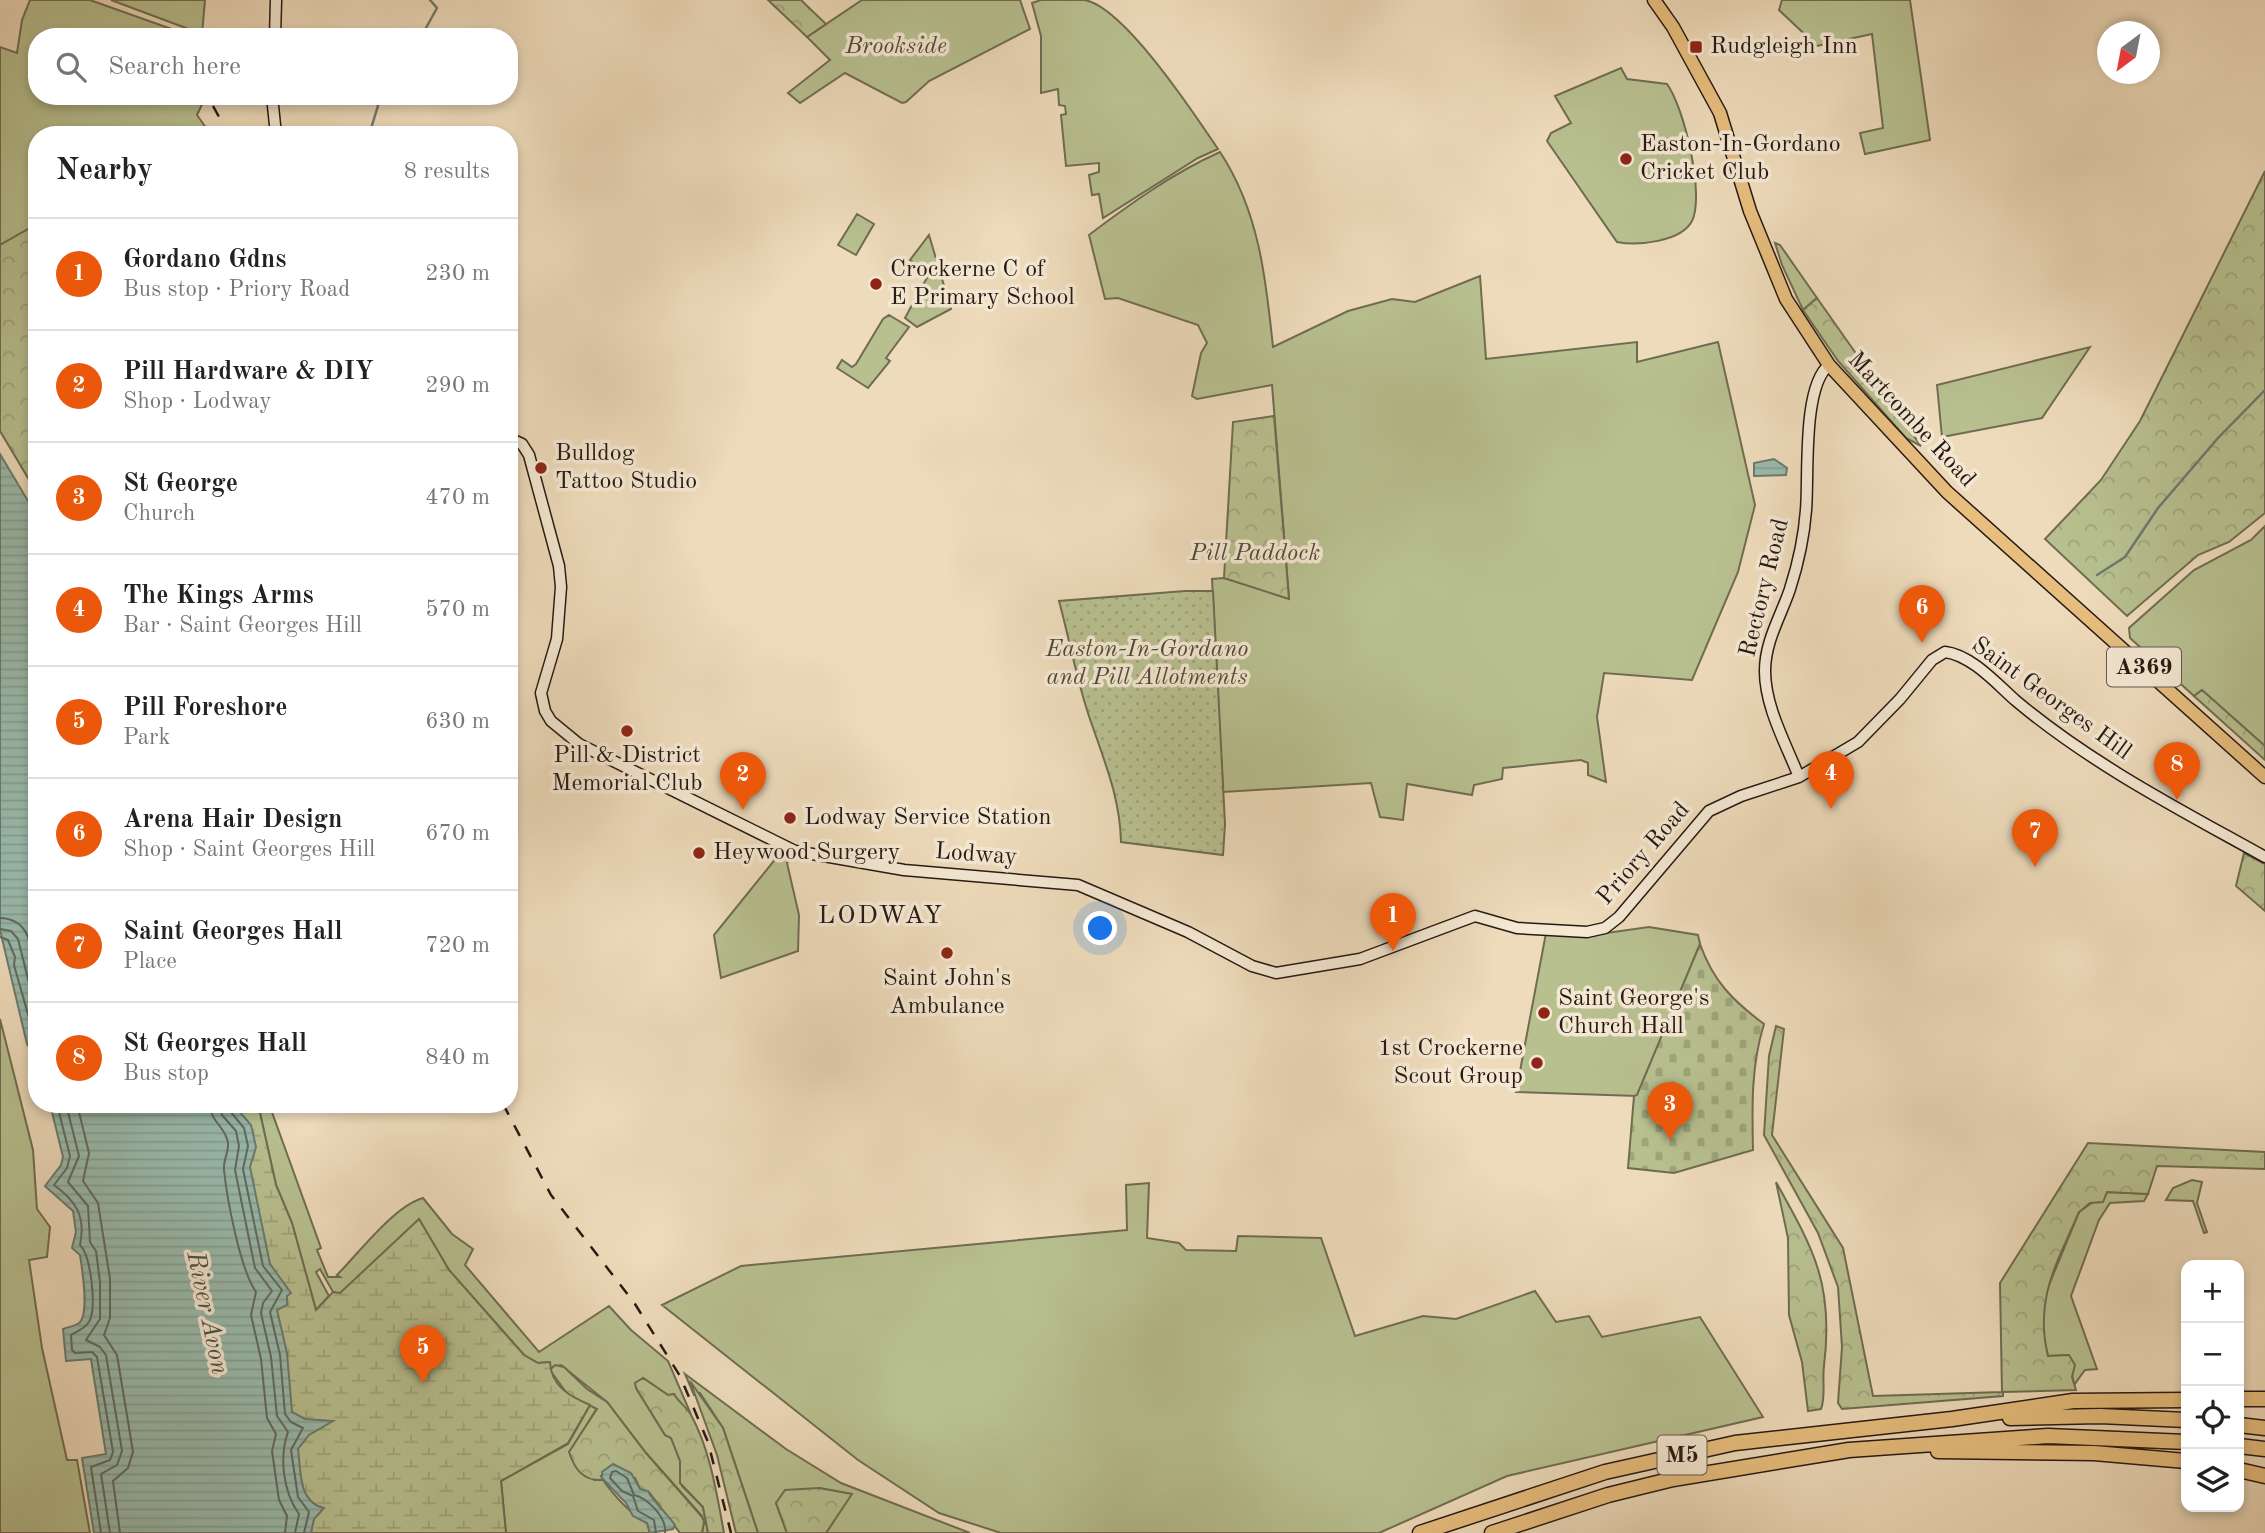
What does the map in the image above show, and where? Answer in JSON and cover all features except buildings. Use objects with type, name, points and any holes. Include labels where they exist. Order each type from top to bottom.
[{"type":"highway","points":[[2244,1399],[2265,1399]]},
{"type":"highway","name":"M5","points":[[1420,1533],[1605,1472],[1735,1443],[1952,1419],[2073,1401],[2181,1400]]},
{"type":"highway","name":"M5","points":[[1952,1419],[2101,1416],[2181,1420]]},
{"type":"highway","points":[[2244,1426],[2265,1428]]},
{"type":"highway","name":"M5","points":[[1492,1533],[1608,1495],[1673,1479],[1849,1450],[2048,1436],[2181,1442]]},
{"type":"highway","points":[[2244,1447],[2265,1449]]},
{"type":"highway","name":"M5","points":[[1849,1450],[2094,1453],[2181,1461]]},
{"type":"highway","points":[[2244,1471],[2265,1476]]},
{"type":"main road","name":"Martcombe Road","points":[[1654,0],[1673,27],[1720,113],[1750,211],[1786,299],[1829,365],[1947,492],[2265,777]]},
{"type":"street","points":[[275,28],[276,0]]},
{"type":"street","points":[[273,105],[275,126]]},
{"type":"street","name":"Rectory Road","points":[[1799,777],[1767,696],[1765,669],[1769,643],[1790,588],[1803,538],[1813,395],[1823,370],[1829,365]]},
{"type":"street","name":"Lodway","points":[[518,442],[529,455],[559,566],[560,617],[541,693],[545,711],[559,730],[645,779],[803,854],[920,872],[977,874],[1078,885],[1188,932],[1252,967],[1276,973]]},
{"type":"street","name":"Saint Georges Hill","points":[[1799,777],[1858,742],[1900,699],[1932,660],[1945,652],[1953,653],[2104,766],[2265,857]]},
{"type":"street","name":"Priory Road","points":[[1276,973],[1360,959],[1475,916],[1520,928],[1587,932],[1605,928],[1619,917],[1709,811],[1741,796],[1799,777]]},
{"type":"green space","points":[[30,0],[90,0],[169,28],[28,28],[28,105],[202,105],[197,115],[205,126],[28,126],[28,410],[0,367],[0,47],[17,53],[22,20]]},
{"type":"green space","points":[[111,0],[205,0],[203,28],[186,28]]},
{"type":"green space","points":[[768,0],[801,0],[826,24],[807,37]]},
{"type":"green space","name":"Brookside","points":[[862,0],[1020,0],[1030,29],[929,81],[906,102],[902,103],[845,73],[800,103],[788,93],[830,60],[807,37]]},
{"type":"green space","points":[[1041,0],[1085,0],[1101,7],[1119,22],[1158,65],[1218,149],[1198,158],[1103,218],[1099,194],[1092,195],[1089,175],[1099,172],[1099,163],[1066,166],[1061,115],[1066,114],[1065,106],[1059,105],[1058,89],[1041,93],[1041,36],[1032,3]]},
{"type":"green space","points":[[1782,0],[1910,0],[1930,140],[1865,154],[1860,133],[1883,128],[1872,34],[1817,46],[1779,10]]},
{"type":"green space","name":"Easton-In-Gordano Cricket Club","points":[[1621,68],[1627,79],[1667,84],[1680,111],[1691,151],[1696,192],[1692,221],[1678,234],[1658,241],[1617,242],[1547,141],[1551,133],[1571,123],[1555,96]]},
{"type":"green space","points":[[1220,152],[1244,198],[1259,246],[1273,347],[1348,311],[1392,299],[1415,302],[1480,276],[1486,359],[1637,342],[1637,362],[1718,342],[1755,505],[1738,572],[1692,680],[1604,673],[1597,717],[1606,782],[1588,775],[1588,763],[1581,760],[1503,768],[1502,779],[1474,785],[1472,795],[1407,784],[1403,820],[1380,817],[1371,783],[1223,792],[1212,579],[1224,578],[1289,598],[1272,385],[1197,399],[1192,396],[1201,353],[1207,343],[1198,325],[1118,298],[1105,299],[1089,235],[1169,179]]},
{"type":"green space","points":[[2265,171],[2265,513],[2229,542],[2198,555],[2127,616],[2045,539],[2101,480],[2140,421]]},
{"type":"green space","points":[[857,214],[874,224],[856,255],[838,245]]},
{"type":"green space","points":[[28,229],[28,478],[0,431],[0,245]]},
{"type":"green space","points":[[929,235],[951,309],[917,327],[905,318],[929,274],[910,260]]},
{"type":"green space","points":[[1775,243],[1780,245],[1817,298],[1803,310],[1782,265]]},
{"type":"green space","points":[[1817,298],[1921,446],[1906,438],[1838,361],[1803,310]]},
{"type":"green space","points":[[889,315],[909,327],[886,358],[890,361],[868,388],[837,368],[842,360],[852,367],[856,364],[883,319]]},
{"type":"green space","points":[[2090,347],[2042,418],[1942,437],[1937,385]]},
{"type":"green space","name":"Pill Paddock","points":[[1274,416],[1289,599],[1224,578],[1233,422]]},
{"type":"green space","points":[[2265,526],[2265,746],[2202,690],[2194,696],[2130,638],[2129,628],[2194,570],[2251,540]]},
{"type":"green space","name":"Easton-In-Gordano and Pill Allotments","points":[[1213,591],[1225,824],[1223,855],[1121,842],[1115,796],[1086,707],[1059,601]]},
{"type":"green space","points":[[2202,690],[2265,746],[2265,760],[2194,696]]},
{"type":"green space","points":[[781,852],[792,858],[787,863],[799,915],[798,951],[721,978],[714,935]]},
{"type":"green space","points":[[2244,853],[2265,864],[2265,911],[2236,886]]},
{"type":"green space","points":[[1649,927],[1698,935],[1700,944],[1637,1096],[1516,1092],[1546,933],[1599,934]]},
{"type":"green space","points":[[1700,944],[1711,969],[1725,989],[1764,1024],[1755,1071],[1753,1150],[1674,1173],[1628,1168],[1634,1096],[1637,1095]]},
{"type":"green space","points":[[0,1019],[33,1150],[37,1209],[50,1227],[47,1257],[29,1260],[42,1348],[67,1460],[77,1460],[90,1533],[0,1533]]},
{"type":"green space","points":[[1776,1026],[1784,1029],[1772,1135],[1843,1248],[1873,1396],[2002,1392],[2000,1283],[2088,1143],[2265,1152],[2265,1169],[2157,1166],[2148,1194],[2107,1192],[2103,1202],[2090,1203],[2079,1212],[2050,1282],[2044,1316],[2048,1356],[2069,1355],[2075,1365],[2072,1377],[2076,1390],[2003,1392],[2003,1396],[1842,1409],[1838,1403],[1842,1347],[1838,1287],[1818,1233],[1764,1135],[1769,1056]]},
{"type":"green space","points":[[180,1113],[260,1113],[276,1185],[292,1223],[316,1310],[333,1292],[340,1293],[419,1219],[449,1270],[524,1355],[538,1363],[550,1362],[554,1378],[562,1389],[590,1405],[568,1443],[501,1481],[506,1533],[253,1533]]},
{"type":"green space","points":[[260,1113],[272,1113],[321,1248],[317,1250],[328,1277],[340,1277],[337,1275],[389,1220],[400,1210],[423,1198],[452,1234],[473,1249],[465,1265],[539,1352],[609,1306],[631,1330],[668,1361],[690,1412],[680,1406],[674,1394],[668,1395],[643,1378],[636,1388],[665,1435],[671,1437],[680,1461],[682,1486],[703,1507],[708,1533],[702,1533],[702,1516],[646,1453],[607,1402],[561,1365],[550,1368],[550,1362],[538,1363],[524,1355],[449,1270],[419,1219],[340,1294],[333,1292],[320,1269],[316,1272],[329,1296],[316,1310],[292,1223],[276,1185]]},
{"type":"green space","points":[[2192,1180],[2202,1182],[2197,1203],[2207,1232],[2204,1233],[2193,1201],[2166,1200],[2173,1188]]},
{"type":"green space","points":[[1776,1182],[1811,1249],[1823,1290],[1826,1338],[1821,1409],[1808,1411],[1802,1362],[1789,1315],[1788,1238]]},
{"type":"green space","points":[[1149,1183],[1147,1238],[1179,1243],[1186,1250],[1236,1251],[1238,1236],[1321,1238],[1355,1336],[1423,1316],[1456,1319],[1535,1291],[1556,1322],[1589,1316],[1602,1337],[1700,1317],[1763,1417],[1507,1476],[1379,1533],[1001,1533],[939,1513],[858,1460],[662,1305],[741,1266],[1127,1230],[1126,1185]]},
{"type":"green space","points":[[2107,1192],[2148,1194],[2144,1201],[2110,1203],[2099,1220],[2071,1296],[2097,1369],[2085,1370],[2074,1385],[2068,1355],[2048,1356],[2042,1330],[2044,1297],[2079,1212]]},
{"type":"green space","points":[[555,1365],[564,1367],[587,1389],[607,1402],[646,1453],[702,1517],[702,1533],[680,1533],[649,1492],[640,1489],[635,1478],[601,1476],[603,1480],[596,1480],[590,1479],[577,1469],[569,1452],[597,1409],[568,1395],[550,1370]]},
{"type":"green space","points":[[685,1374],[786,1449],[841,1483],[970,1533],[826,1533],[851,1494],[819,1488],[776,1503],[787,1533],[758,1533],[723,1428],[700,1393],[694,1395]]},
{"type":"green space","points":[[643,1378],[668,1395],[674,1394],[698,1428],[708,1457],[724,1533],[708,1533],[703,1507],[680,1483],[680,1461],[671,1438],[665,1435],[636,1388],[635,1383]]},
{"type":"green space","points":[[690,1381],[723,1428],[758,1533],[736,1533],[717,1455]]},
{"type":"green space","points":[[590,1405],[597,1408],[570,1452],[594,1480],[603,1480],[629,1510],[647,1523],[650,1533],[506,1533],[501,1481],[568,1444]]},
{"type":"green space","points":[[819,1488],[852,1494],[826,1533],[787,1533],[776,1503],[785,1490]]},
{"type":"water","points":[[0,454],[28,501],[28,1046],[0,930]]},
{"type":"water","points":[[1774,459],[1787,468],[1786,475],[1754,476],[1754,463]]},
{"type":"water","name":"River Avon","points":[[52,1113],[241,1113],[251,1125],[256,1147],[250,1167],[270,1264],[291,1293],[287,1296],[287,1305],[277,1310],[287,1353],[292,1412],[305,1419],[333,1421],[309,1435],[298,1449],[305,1492],[316,1505],[324,1508],[314,1519],[311,1533],[94,1533],[82,1458],[106,1454],[91,1359],[66,1361],[63,1329],[79,1323],[84,1311],[80,1255],[72,1248],[76,1232],[73,1211],[45,1186],[61,1165],[63,1157]]},
{"type":"water","points":[[613,1464],[631,1473],[640,1489],[648,1491],[675,1525],[673,1529],[650,1533],[647,1523],[633,1516],[626,1503],[602,1478],[602,1472]]},
{"type":"waterway","points":[[426,28],[437,8],[430,0]]},
{"type":"waterway","points":[[372,126],[378,105]]},
{"type":"waterway","points":[[2097,575],[2125,557],[2158,508],[2218,438],[2265,390]]},
{"type":"railway","points":[[213,106],[224,126]]},
{"type":"railway","points":[[508,1113],[551,1195],[635,1304],[680,1376],[708,1442],[731,1533]]},
{"type":"place","name":"Rudgleigh Inn","points":[[1696,47]]},
{"type":"place","name":"Easton-In-Gordano Cricket Club","points":[[1626,159]]},
{"type":"place","name":"Crockerne C of E Primary School","points":[[876,284]]},
{"type":"place","name":"Bulldog Tattoo Studio","points":[[541,468]]},
{"type":"place","name":"Arena Hair Design","points":[[1922,643]]},
{"type":"place","name":"Pill & District Memorial Club","points":[[627,731]]},
{"type":"place","name":"St Georges Hall","points":[[2177,800]]},
{"type":"place","name":"The Kings Arms","points":[[1831,809]]},
{"type":"place","name":"Pill Hardware & DIY","points":[[743,810]]},
{"type":"place","name":"Lodway Service Station","points":[[790,818]]},
{"type":"place","name":"Heywood Surgery","points":[[699,853]]},
{"type":"place","name":"Saint Georges Hall","points":[[2035,867]]},
{"type":"place","name":"Gordano Gdns","points":[[1393,951]]},
{"type":"place","name":"Saint John's Ambulance","points":[[947,953]]},
{"type":"place","name":"Saint George's Church Hall","points":[[1544,1013]]},
{"type":"place","name":"1st Crockerne Scout Group","points":[[1537,1063]]},
{"type":"place","name":"St George","points":[[1670,1140]]},
{"type":"place","name":"Pill Foreshore","points":[[423,1383]]},
{"type":"district","name":"LODWAY","points":[[881,916]]}]
